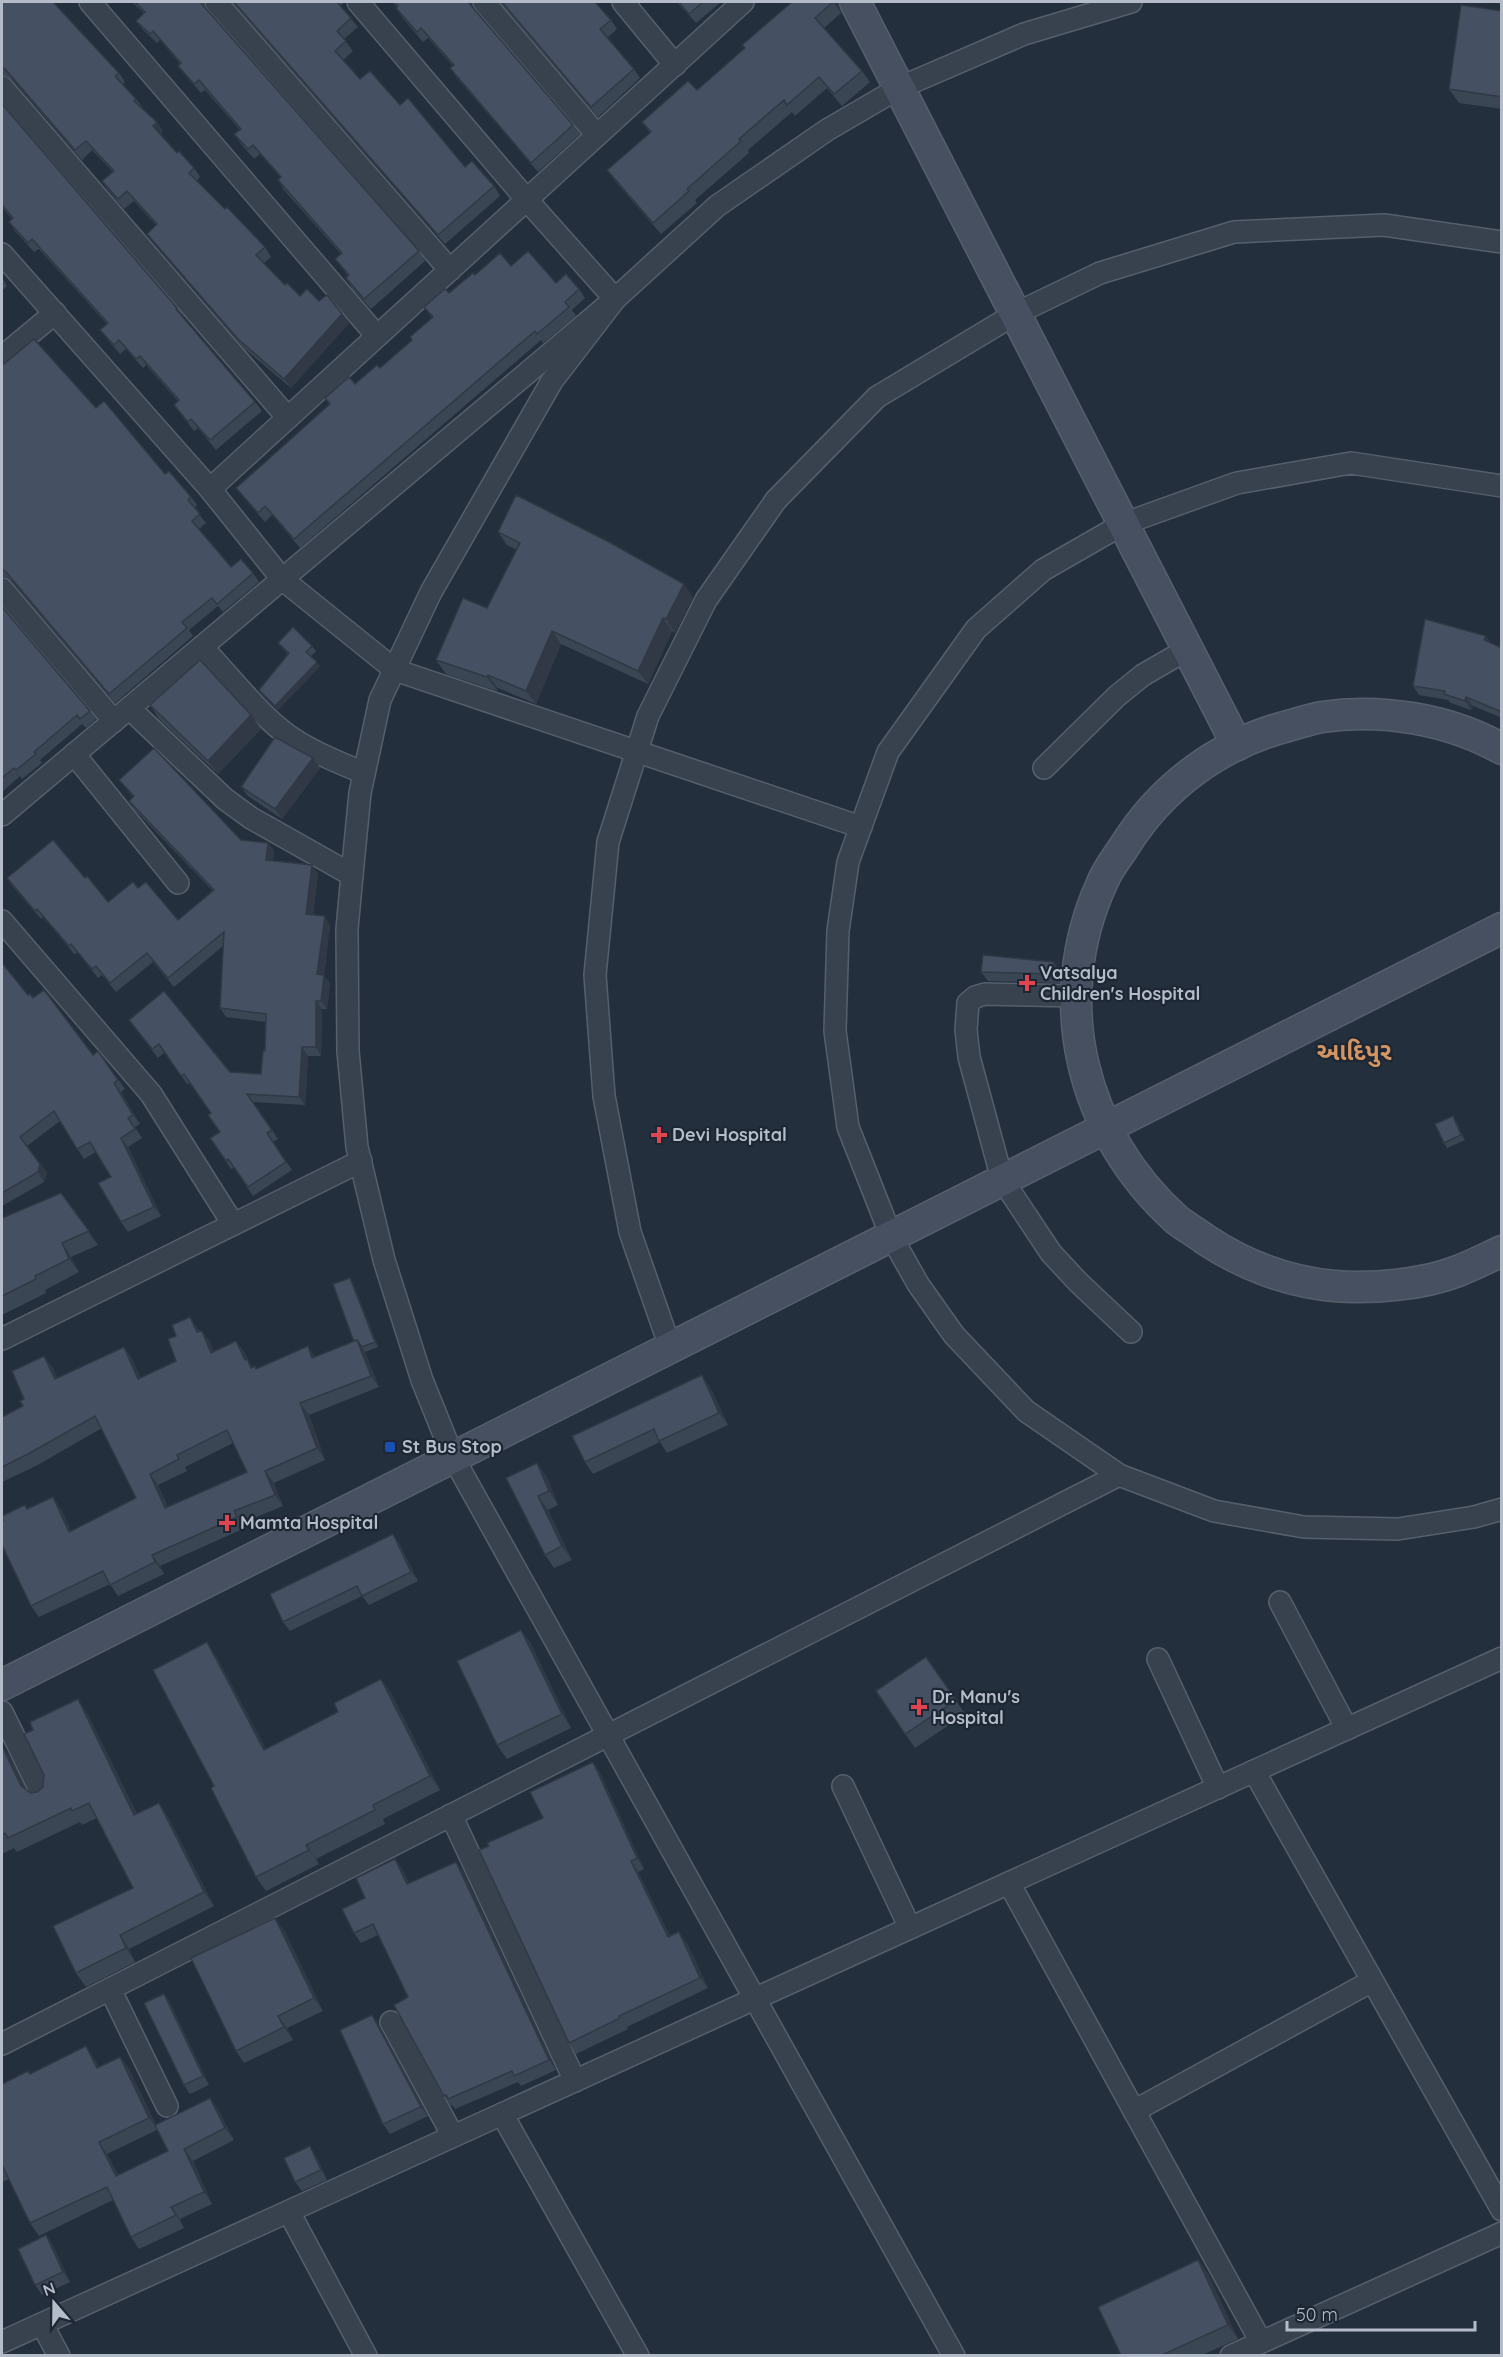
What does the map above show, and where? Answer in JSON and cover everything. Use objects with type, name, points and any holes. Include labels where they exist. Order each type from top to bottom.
[{"type":"main road","points":[[855,2],[1238,745]]},
{"type":"main road","points":[[1502,749],[1432,722],[1378,714],[1322,717],[1261,733],[1216,755],[1179,782],[1139,822],[1102,881],[1086,924],[1077,973],[1077,1025],[1086,1079],[1109,1136],[1138,1179],[1178,1221],[1228,1254],[1287,1278],[1334,1286],[1395,1286],[1456,1272],[1502,1251]]},
{"type":"main road","points":[[1109,1136],[1502,928]]},
{"type":"main road","points":[[2,1685],[458,1465],[1109,1136],[1502,949]]},
{"type":"main road","points":[[2,1706],[458,1465],[670,1347],[896,1244]]},
{"type":"street","points":[[90,2],[377,336]]},
{"type":"street","points":[[216,2],[450,270]]},
{"type":"street","points":[[358,2],[526,200],[615,300]]},
{"type":"street","points":[[484,2],[597,135]]},
{"type":"street","points":[[623,2],[675,64]]},
{"type":"street","points":[[210,489],[743,2]]},
{"type":"street","points":[[2,815],[615,300],[717,206],[827,130],[899,88],[1024,34],[1131,2]]},
{"type":"street","points":[[2,87],[288,418]]},
{"type":"street","points":[[670,1347],[630,1232],[604,1096],[595,975],[608,843],[648,716],[706,600],[776,500],[877,397],[1015,314],[1100,273],[1234,232],[1384,225],[1502,242]]},
{"type":"street","points":[[2,254],[210,489],[282,579],[395,670],[861,827]]},
{"type":"street","points":[[615,300],[552,381],[431,592],[381,700],[360,793],[347,929],[348,1051],[357,1148],[384,1260],[422,1380],[458,1465],[954,2355]]},
{"type":"street","points":[[2,357],[55,313]]},
{"type":"street","points":[[1502,486],[1351,463],[1237,483],[1123,524],[1043,570],[976,629],[888,752],[848,862],[838,931],[835,1031],[849,1127],[896,1244],[918,1284],[954,1335],[1026,1411],[1119,1475],[1214,1511],[1305,1527],[1398,1529],[1474,1517],[1502,1509]]},
{"type":"street","points":[[2,589],[121,714],[225,799],[274,832],[352,875]]},
{"type":"street","points":[[202,646],[266,715],[288,735],[315,752],[364,773]]},
{"type":"street","points":[[1044,768],[1116,696],[1143,675],[1188,649]]},
{"type":"street","points":[[74,754],[178,883]]},
{"type":"street","points":[[2,921],[152,1094],[234,1224]]},
{"type":"street","points":[[1077,996],[985,994],[975,997],[968,1003],[966,1029],[969,1057],[1007,1187],[1052,1253],[1078,1282],[1131,1332]]},
{"type":"street","points":[[2,1339],[361,1161]]},
{"type":"street","points":[[2,2044],[1119,1475]]},
{"type":"street","points":[[1280,1602],[1347,1729]]},
{"type":"street","points":[[1158,1659],[1218,1788]]},
{"type":"street","points":[[2,2342],[1500,1661]]},
{"type":"street","points":[[2,1712],[42,1794]]},
{"type":"street","points":[[1254,1771],[1502,2210]]},
{"type":"street","points":[[843,1786],[910,1928]]},
{"type":"street","points":[[451,1815],[575,2081]]},
{"type":"street","points":[[1009,1883],[1261,2342]]},
{"type":"street","points":[[1134,2111],[1372,1981]]},
{"type":"street","points":[[110,1989],[167,2106]]},
{"type":"street","points":[[391,2022],[453,2136]]},
{"type":"street","points":[[501,2114],[638,2355]]},
{"type":"street","points":[[289,2212],[366,2355]]},
{"type":"street","points":[[1231,2355],[1502,2233]]},
{"type":"street","points":[[42,2324],[59,2355]]},
{"type":"building","points":[[2,2],[53,2],[119,73],[115,76],[136,99],[134,101],[157,122],[153,126],[194,168],[189,173],[225,209],[227,207],[265,247],[256,255],[285,285],[287,283],[300,296],[307,289],[319,301],[327,295],[342,314],[284,379],[238,339],[147,234],[157,224],[127,191],[118,199],[102,181],[114,171],[86,141],[75,150],[2,68]]},
{"type":"building","points":[[135,2],[200,2],[419,251],[364,299],[346,278],[349,275],[335,259],[342,253],[278,180],[281,177],[253,145],[248,149],[234,134],[241,129],[199,80],[194,84],[178,66],[181,63],[153,31],[150,34],[136,21],[145,12]]},
{"type":"building","points":[[234,2],[337,2],[351,18],[337,31],[346,41],[335,51],[360,79],[370,71],[400,105],[408,98],[465,167],[472,161],[494,186],[438,235]]},
{"type":"building","points":[[394,2],[468,2],[573,125],[531,163],[450,68],[454,65],[421,28],[417,32],[396,8],[398,6]]},
{"type":"building","points":[[502,2],[595,2],[611,20],[600,29],[634,69],[591,107]]},
{"type":"building","points":[[679,2],[703,2],[689,14]]},
{"type":"building","points":[[792,2],[833,2],[815,18],[862,71],[834,94],[819,77],[787,105],[784,100],[739,139],[741,141],[653,223],[607,170],[651,132],[642,122],[688,81],[697,90],[745,48],[742,45]]},
{"type":"building","points":[[1461,5],[1502,11],[1502,97],[1449,89]]},
{"type":"building","points":[[2,104],[255,402],[210,440],[191,419],[188,422],[174,405],[179,400],[140,356],[136,359],[119,340],[114,345],[100,330],[108,323],[32,239],[28,243],[9,222],[13,218],[2,205]]},
{"type":"building","points":[[528,251],[556,283],[566,274],[579,289],[565,302],[569,307],[537,334],[535,331],[294,539],[265,506],[258,513],[236,488],[330,404],[325,398],[349,377],[355,384],[377,365],[380,368],[412,340],[410,337],[433,317],[424,307],[445,289],[449,293],[473,273],[475,275],[500,253],[511,266]]},
{"type":"building","points":[[34,339],[96,408],[104,401],[165,474],[169,471],[191,497],[188,500],[200,514],[192,521],[231,567],[241,559],[253,573],[217,604],[212,598],[182,622],[187,628],[109,694],[2,569],[2,360],[4,364]]},
{"type":"building","points":[[516,495],[609,542],[684,584],[666,619],[663,618],[638,671],[552,631],[526,691],[488,675],[487,677],[436,660],[463,598],[487,608],[520,543],[498,532]]},
{"type":"building","points":[[2,607],[90,711],[80,719],[77,715],[34,752],[36,754],[2,778]]},
{"type":"building","points":[[1425,619],[1486,636],[1484,640],[1502,648],[1502,712],[1466,697],[1465,701],[1444,694],[1445,691],[1413,686]]},
{"type":"building","points":[[293,627],[312,646],[306,652],[317,662],[275,706],[259,690],[289,653],[278,643]]},
{"type":"building","points":[[200,660],[251,715],[208,761],[150,705]]},
{"type":"building","points":[[275,737],[313,758],[275,809],[241,787]]},
{"type":"building","points":[[154,748],[241,840],[268,843],[266,860],[312,865],[306,914],[325,916],[317,974],[324,975],[321,1001],[316,1001],[316,1047],[302,1047],[299,1097],[247,1094],[272,1130],[267,1133],[286,1162],[248,1187],[210,1138],[220,1132],[208,1115],[211,1113],[184,1074],[181,1076],[159,1044],[152,1049],[129,1020],[164,991],[230,1072],[261,1074],[263,1051],[265,1051],[266,1014],[220,1008],[224,932],[168,978],[147,953],[110,983],[96,966],[92,969],[71,944],[69,946],[7,878],[53,840],[108,902],[133,882],[138,888],[146,882],[178,920],[214,890],[129,801],[134,796],[119,780]]},
{"type":"building","points":[[983,955],[1054,962],[1053,974],[981,972]]},
{"type":"building","points":[[2,963],[28,995],[30,994],[33,998],[44,990],[93,1055],[98,1051],[118,1080],[114,1083],[133,1115],[128,1118],[135,1129],[121,1138],[154,1207],[121,1222],[98,1183],[111,1177],[90,1142],[77,1149],[54,1111],[20,1137],[40,1164],[38,1172],[2,1193]]},
{"type":"building","points":[[1453,1116],[1461,1135],[1444,1143],[1435,1124]]},
{"type":"building","points":[[61,1193],[89,1231],[62,1243],[69,1259],[2,1296],[2,1218]]},
{"type":"building","points":[[350,1278],[375,1342],[362,1347],[357,1340],[354,1342],[333,1284]]},
{"type":"building","points":[[190,1317],[197,1332],[202,1331],[211,1353],[236,1341],[245,1360],[247,1359],[251,1368],[255,1366],[256,1369],[308,1346],[312,1358],[357,1340],[371,1376],[300,1403],[317,1448],[265,1471],[275,1495],[234,1511],[237,1517],[152,1555],[155,1562],[110,1585],[103,1571],[31,1606],[2,1545],[2,1516],[25,1505],[27,1509],[53,1497],[69,1532],[136,1498],[95,1416],[2,1467],[2,1417],[23,1406],[20,1401],[24,1399],[12,1371],[44,1356],[55,1379],[124,1347],[138,1379],[176,1361],[168,1339],[176,1336],[172,1325]],"holes":[[[227,1430],[247,1472],[165,1508],[150,1474],[179,1459],[177,1455]]]},
{"type":"building","points":[[702,1375],[719,1413],[659,1441],[654,1429],[585,1462],[572,1436]]},
{"type":"building","points":[[537,1463],[549,1491],[538,1496],[562,1546],[545,1555],[506,1478]]},
{"type":"building","points":[[393,1534],[411,1572],[362,1596],[357,1586],[283,1622],[270,1594]]},
{"type":"building","points":[[521,1630],[562,1714],[497,1745],[457,1661]]},
{"type":"building","points":[[207,1642],[264,1750],[338,1712],[334,1703],[381,1679],[430,1776],[373,1805],[375,1810],[306,1845],[309,1850],[256,1877],[211,1788],[214,1786],[153,1670]]},
{"type":"building","points":[[926,1657],[956,1700],[905,1734],[876,1691]]},
{"type":"building","points":[[78,1699],[134,1815],[159,1803],[204,1892],[120,1935],[126,1948],[76,1973],[53,1926],[133,1888],[89,1803],[72,1811],[71,1808],[8,1838],[5,1833],[2,1835],[2,1746],[21,1786],[31,1793],[37,1792],[43,1787],[44,1775],[24,1734],[33,1730],[30,1722]]},
{"type":"building","points":[[593,1762],[637,1858],[631,1861],[668,1937],[679,1932],[700,1978],[619,2016],[620,2018],[569,2043],[479,1850],[489,1846],[487,1843],[543,1818],[530,1792]]},
{"type":"building","points":[[395,1859],[407,1884],[456,1862],[549,2060],[514,2076],[512,2071],[448,2099],[446,2095],[444,2096],[394,2005],[408,1997],[373,1924],[354,1933],[342,1909],[365,1898],[356,1878]]},
{"type":"building","points":[[275,1918],[314,1998],[278,2016],[284,2027],[236,2051],[191,1958]]},
{"type":"building","points":[[164,1994],[203,2076],[184,2085],[144,2003]]},
{"type":"building","points":[[372,2015],[421,2107],[383,2124],[340,2030]]},
{"type":"building","points":[[86,2046],[97,2068],[120,2057],[149,2118],[99,2142],[116,2176],[168,2151],[155,2125],[210,2098],[225,2128],[184,2149],[204,2192],[171,2207],[176,2215],[131,2237],[107,2187],[30,2223],[2,2165],[2,2084],[28,2071],[30,2074]]},
{"type":"building","points":[[310,2146],[321,2170],[295,2182],[284,2158]]},
{"type":"building","points":[[46,2235],[63,2272],[35,2285],[18,2249]]},
{"type":"building","points":[[1198,2260],[1228,2325],[1162,2355],[1121,2355],[1098,2307]]},
{"type":"place","name":"Vatsalya Children's Hospital","points":[[1027,983]]},
{"type":"place","name":"Devi Hospital","points":[[659,1135]]},
{"type":"place","name":"St Bus Stop","points":[[390,1447]]},
{"type":"place","name":"Mamta Hospital","points":[[227,1523]]},
{"type":"place","name":"Dr. Manu's Hospital","points":[[919,1707]]},
{"type":"district","name":"આદિપુર","points":[[1354,1052]]}]
